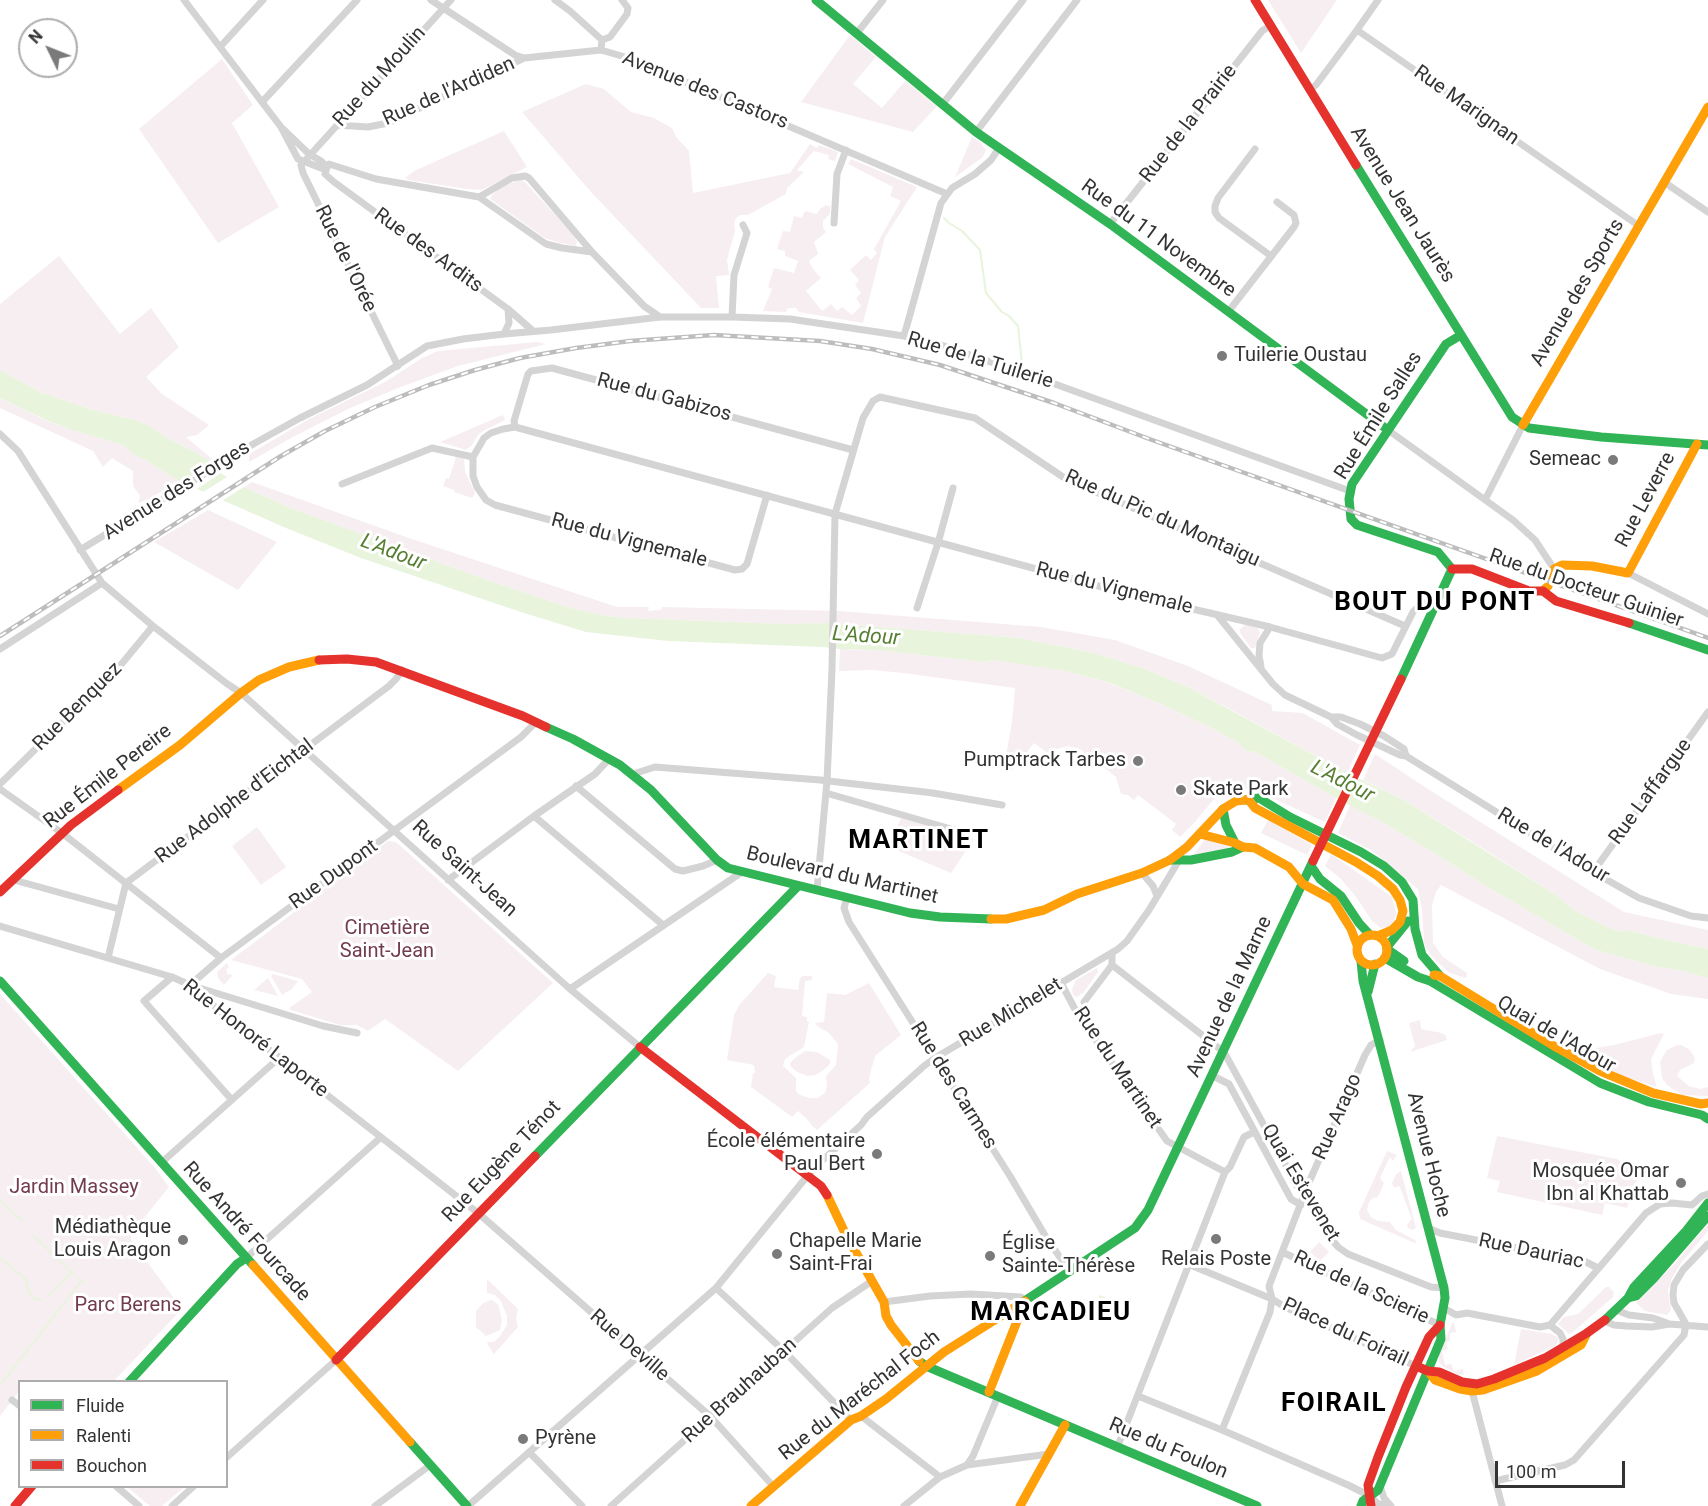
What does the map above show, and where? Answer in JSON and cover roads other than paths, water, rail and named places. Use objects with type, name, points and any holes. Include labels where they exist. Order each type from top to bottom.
[{"type":"main road","name":"Rue du 11 Novembre","points":[[816,0],[976,132],[1110,224],[1388,430]]},
{"type":"main road","name":"Avenue Jean Jaurès","points":[[1255,0],[1512,417],[1522,425]]},
{"type":"main road","name":"Avenue des Sports","points":[[1522,425],[1708,107]]},
{"type":"main road","name":"Rue Émile Salles","points":[[1452,569],[1438,552],[1357,525],[1351,519],[1350,491],[1352,484],[1446,344],[1461,335]]},
{"type":"main road","points":[[1522,425],[1529,429],[1601,437],[1708,445]]},
{"type":"main road","name":"Rue Leverre","points":[[1628,573],[1697,444]]},
{"type":"main road","points":[[1543,591],[1548,586],[1554,570],[1562,565],[1592,566],[1628,573]]},
{"type":"main road","points":[[1435,603],[1452,569]]},
{"type":"main road","name":"Rue du Docteur Guinier","points":[[1452,569],[1472,569],[1529,591],[1543,591],[1556,601],[1708,650]]},
{"type":"main road","name":"Avenue de la Marne","points":[[1070,1272],[1135,1227],[1148,1210],[1401,680],[1435,603]]},
{"type":"main road","name":"Boulevard du Martinet","points":[[241,693],[260,680],[289,667],[318,660],[361,660],[402,670],[536,722],[609,759],[633,774],[651,790],[717,860],[728,868],[910,913],[940,917],[1006,919],[1044,910],[1077,894],[1175,860],[1191,860],[1232,852],[1239,845]]},
{"type":"main road","name":"Rue Émile Pereire","points":[[0,892],[70,825],[180,745],[241,693]]},
{"type":"main road","points":[[1239,845],[1226,825],[1223,809],[1236,801],[1259,798],[1384,866],[1402,882],[1413,900],[1418,944],[1422,955],[1440,976]]},
{"type":"main road","points":[[1248,799],[1255,808],[1356,862],[1393,889],[1400,900],[1403,911],[1400,922],[1392,930],[1362,938],[1357,945]]},
{"type":"main road","name":"Boulevard du Martinet","points":[[1175,860],[1223,809]]},
{"type":"main road","points":[[1200,834],[1255,848],[1289,867],[1303,884],[1333,900],[1351,929],[1358,955],[1365,963],[1375,964],[1388,954],[1407,923],[1413,900]]},
{"type":"main road","points":[[1289,867],[1312,864],[1320,879],[1341,896],[1359,923],[1384,940],[1388,954],[1422,972],[1440,976]]},
{"type":"main road","name":"Rue Eugène Ténot","points":[[336,1360],[798,886]]},
{"type":"main road","name":"Quai de l'Adour","points":[[1388,954],[1418,977],[1430,981],[1600,1083],[1649,1102],[1702,1115],[1708,1119]]},
{"type":"main road","name":"Avenue Hoche","points":[[1361,960],[1362,973],[1444,1288],[1444,1308],[1440,1325],[1441,1339],[1380,1486]]},
{"type":"main road","name":"Avenue Hoche","points":[[1368,994],[1375,964]]},
{"type":"main road","name":"Quai de l'Adour","points":[[1440,976],[1554,1046],[1600,1071],[1653,1093],[1701,1104],[1708,1103]]},
{"type":"main road","name":"Rue André Fourcade","points":[[0,981],[429,1466],[467,1506]]},
{"type":"main road","name":"Rue Saint-Jean","points":[[640,1047],[821,1186],[884,1302],[886,1316],[891,1325],[917,1359],[926,1366]]},
{"type":"main road","points":[[1416,1366],[1428,1371],[1439,1372],[1462,1382],[1477,1384],[1545,1358],[1587,1333],[1616,1310],[1628,1298],[1634,1287],[1686,1232],[1708,1203]]},
{"type":"main road","points":[[1628,1298],[1636,1296],[1654,1278],[1708,1216]]},
{"type":"main road","points":[[131,1380],[237,1264],[246,1258]]},
{"type":"main road","name":"Rue du Maréchal Foch","points":[[751,1506],[856,1418],[886,1400],[944,1352],[1070,1272]]},
{"type":"main road","points":[[994,1394],[1025,1301]]},
{"type":"main road","name":"Avenue Hoche","points":[[1371,1506],[1368,1485],[1388,1431],[1429,1337],[1440,1325]]},
{"type":"main road","points":[[1428,1371],[1435,1380],[1460,1389],[1472,1391],[1496,1386],[1537,1371],[1553,1362],[1581,1344],[1587,1333]]},
{"type":"main road","name":"Rue du Foulon","points":[[926,1366],[1257,1506]]},
{"type":"main road","points":[[1020,1506],[1065,1425]]},
{"type":"main road","points":[[1361,1506],[1363,1501],[1380,1486]]},
{"type":"main road","points":[[15,1506],[30,1488]]},
{"type":"street","points":[[184,0],[263,101],[281,127],[298,159],[303,161],[309,154]]},
{"type":"street","points":[[220,47],[263,0]]},
{"type":"street","points":[[263,101],[357,0]]},
{"type":"street","points":[[431,0],[515,55],[524,58]]},
{"type":"street","name":"Rue du Moulin","points":[[309,154],[338,125],[450,0]]},
{"type":"street","points":[[555,0],[603,40]]},
{"type":"street","points":[[603,40],[610,37],[627,15],[627,8],[622,0]]},
{"type":"street","points":[[857,33],[883,0]]},
{"type":"street","points":[[942,105],[1023,0]]},
{"type":"street","points":[[976,132],[1077,0]]},
{"type":"street","points":[[1309,90],[1316,85],[1378,0]]},
{"type":"street","name":"Rue de la Prairie","points":[[1110,224],[1262,31],[1270,26]]},
{"type":"street","name":"Rue Marignan","points":[[1357,30],[1639,226]]},
{"type":"street","points":[[601,50],[603,40]]},
{"type":"street","name":"Avenue des Castors","points":[[524,58],[601,50],[632,59],[947,194]]},
{"type":"street","name":"Rue de l'Ardiden","points":[[338,125],[368,127],[388,123],[524,58]]},
{"type":"street","name":"Rue des Ardits","points":[[281,127],[309,154],[321,161],[326,168],[325,174],[334,182],[508,309],[533,331]]},
{"type":"street","points":[[904,336],[941,203],[958,183],[975,174],[991,160],[999,148]]},
{"type":"street","points":[[1255,149],[1218,198],[1215,212],[1219,218],[1271,256]]},
{"type":"street","points":[[834,223],[837,174],[846,150]]},
{"type":"street","name":"Rue des Ardits","points":[[303,161],[326,168]]},
{"type":"street","name":"Rue de l'Orée","points":[[303,161],[301,165],[303,173],[398,366]]},
{"type":"street","points":[[326,168],[329,164],[376,179],[479,197],[546,244],[592,252]]},
{"type":"street","points":[[479,197],[512,178],[525,176],[529,178],[592,252],[644,306],[660,317]]},
{"type":"street","points":[[1664,182],[1708,212]]},
{"type":"street","points":[[1228,312],[1296,223],[1294,215],[1276,201]]},
{"type":"street","points":[[732,316],[734,275],[747,233],[743,225]]},
{"type":"street","points":[[504,334],[508,323],[508,309]]},
{"type":"street","name":"Rue de la Tuilerie","points":[[504,334],[660,317],[732,316],[790,319],[904,336],[944,346],[1052,383],[1350,491]]},
{"type":"street","name":"Avenue des Forges","points":[[0,434],[18,451],[80,550],[255,442],[368,385],[427,346],[504,334]]},
{"type":"street","name":"Rue du Gabizos","points":[[515,427],[514,421],[528,374],[531,371],[552,368],[853,450]]},
{"type":"street","name":"Rue du Pic du Montaigu","points":[[853,450],[863,418],[873,401],[880,397],[975,418],[1066,479],[1406,626]]},
{"type":"street","name":"Avenue des Sports","points":[[1485,500],[1522,425]]},
{"type":"street","points":[[342,484],[432,448],[473,457],[484,438],[491,433],[515,427]]},
{"type":"street","name":"Rue du Vignemale","points":[[515,427],[1128,594],[1270,627],[1382,658],[1392,654],[1413,612],[1423,603],[1435,603]]},
{"type":"street","name":"Rue du 11 Novembre","points":[[1388,430],[1513,520],[1535,540],[1554,570]]},
{"type":"street","points":[[817,890],[827,781],[835,514],[853,450]]},
{"type":"street","name":"Rue du Vignemale","points":[[473,457],[473,476],[477,487],[486,500],[495,505],[735,570],[742,569],[747,564],[767,495]]},
{"type":"street","points":[[917,608],[953,488]]},
{"type":"street","name":"Rue Saint-Jean","points":[[80,550],[102,583],[153,626],[241,693],[570,989],[640,1047]]},
{"type":"street","points":[[1628,573],[1708,614]]},
{"type":"street","points":[[0,649],[102,583]]},
{"type":"street","name":"Rue de l'Adour","points":[[1218,616],[1273,684],[1285,695],[1331,717],[1337,724],[1357,735],[1400,756],[1406,756],[1639,898],[1692,916],[1708,918]]},
{"type":"street","name":"Rue Benquez","points":[[0,786],[119,667],[153,626]]},
{"type":"street","points":[[1262,670],[1259,656],[1260,643],[1270,627]]},
{"type":"street","name":"Rue Adolphe d'Eichtal","points":[[126,883],[389,686],[402,670]]},
{"type":"street","name":"Rue Laffargue","points":[[1593,872],[1708,712]]},
{"type":"street","name":"Rue de l'Adour","points":[[1331,717],[1341,717],[1384,736],[1404,749],[1406,756]]},
{"type":"street","name":"Rue Dupont","points":[[190,985],[221,958],[521,737],[536,722]]},
{"type":"street","points":[[448,880],[595,774],[609,759]]},
{"type":"street","points":[[633,774],[655,767],[827,781],[933,793],[1002,805]]},
{"type":"street","points":[[0,786],[221,958]]},
{"type":"street","points":[[576,786],[675,869],[683,871],[717,860]]},
{"type":"street","points":[[825,793],[966,833]]},
{"type":"street","points":[[534,816],[663,925]]},
{"type":"street","name":"Rue Michelet","points":[[467,1506],[716,1288],[808,1175],[867,1117],[935,1058],[1112,953],[1127,941],[1136,931],[1157,896],[1175,860]]},
{"type":"street","points":[[570,989],[741,872]]},
{"type":"street","points":[[1142,873],[1153,886],[1157,896]]},
{"type":"street","points":[[14,880],[120,909]]},
{"type":"street","points":[[108,958],[126,883]]},
{"type":"street","name":"Rue des Carmes","points":[[847,897],[844,908],[849,922],[1070,1272]]},
{"type":"street","name":"Rue Honoré Laporte","points":[[0,927],[172,977],[190,985],[220,1012],[478,1213]]},
{"type":"street","points":[[1084,1002],[1112,965],[1112,953]]},
{"type":"street","points":[[1112,965],[1224,1052]]},
{"type":"street","points":[[172,977],[144,1001],[232,1100]]},
{"type":"street","name":"Rue du Martinet","points":[[1061,983],[1077,1013],[1167,1141],[1225,1172]]},
{"type":"street","points":[[190,985],[323,1026],[357,1033]]},
{"type":"street","name":"Rue Arago","points":[[1272,1299],[1269,1286],[1305,1195],[1365,1055],[1371,1045],[1380,1040]]},
{"type":"street","name":"Quai Estevenet","points":[[1224,1052],[1297,1186],[1338,1248],[1431,1287],[1444,1288]]},
{"type":"street","points":[[161,1163],[280,1057]]},
{"type":"street","name":"Quai Estevenet","points":[[1213,1076],[1229,1084],[1291,1199],[1301,1205]]},
{"type":"street","points":[[1118,1448],[1225,1172],[1230,1167],[1244,1137],[1254,1132]]},
{"type":"street","points":[[246,1258],[380,1138]]},
{"type":"street","points":[[1444,1308],[1456,1315],[1467,1313],[1540,1327],[1550,1325],[1646,1213],[1660,1204],[1692,1205],[1708,1194]]},
{"type":"street","name":"Rue Deville","points":[[478,1213],[711,1418],[773,1486]]},
{"type":"street","name":"Rue Dauriac","points":[[1428,1228],[1440,1233],[1584,1261],[1598,1268]]},
{"type":"street","points":[[1495,1481],[1570,1464],[1684,1335],[1686,1324],[1674,1303],[1674,1285],[1683,1270],[1708,1244]]},
{"type":"street","name":"Rue de la Scierie","points":[[1282,1252],[1440,1325]]},
{"type":"street","points":[[1188,1264],[1272,1299]]},
{"type":"street","name":"Rue Brauhauban","points":[[611,1506],[832,1308],[872,1281]]},
{"type":"street","points":[[716,1288],[856,1418],[940,1477]]},
{"type":"street","points":[[884,1302],[963,1294],[1021,1297],[1025,1301]]},
{"type":"street","name":"Place du Foirail","points":[[1222,1430],[1270,1312],[1272,1299],[1416,1366]]},
{"type":"street","points":[[1616,1310],[1669,1324]]},
{"type":"street","points":[[1604,1321],[1626,1326],[1652,1327],[1686,1324],[1708,1326]]},
{"type":"street","points":[[1550,1325],[1560,1333],[1563,1347]]},
{"type":"street","name":"Rue Eugène Ténot","points":[[228,1456],[336,1360]]},
{"type":"street","points":[[1472,1391],[1502,1506]]},
{"type":"street","points":[[968,1465],[994,1394]]},
{"type":"street","points":[[1138,1396],[1222,1430],[1370,1496],[1377,1503],[1386,1506]]},
{"type":"street","points":[[12,1400],[18,1404]]},
{"type":"street","points":[[529,1452],[582,1506]]},
{"type":"street","points":[[904,1506],[940,1477],[968,1465],[1049,1454]]},
{"type":"street","points":[[375,1506],[429,1466]]},
{"type":"street","points":[[1380,1486],[1384,1498],[1391,1506]]},
{"type":"street","points":[[118,1488],[138,1506]]},
{"type":"street","points":[[172,1506],[192,1488]]},
{"type":"water","name":"L'Adour","points":[[0,370],[40,392],[150,426],[165,437],[209,461],[222,474],[244,487],[288,507],[570,608],[628,618],[784,624],[827,623],[1020,638],[1094,653],[1145,669],[1188,687],[1347,773],[1404,800],[1556,895],[1575,911],[1607,927],[1621,932],[1628,930],[1708,949],[1708,978],[1596,950],[1382,822],[1254,751],[1249,752],[1240,744],[1210,727],[1110,683],[1066,671],[992,660],[984,662],[876,650],[668,641],[586,632],[361,558],[179,481],[133,454],[123,445],[69,429],[0,398]]},
{"type":"water","points":[[1100,1295],[1113,1301],[1108,1314],[1093,1308]]},
{"type":"waterway","points":[[944,218],[962,231],[980,250],[986,293],[1018,326],[1022,364]]},
{"type":"waterway","points":[[0,1201],[22,1221]]},
{"type":"waterway","points":[[33,1235],[72,1273]]},
{"type":"waterway","points":[[0,1258],[26,1279],[29,1293],[33,1298],[41,1300]]},
{"type":"waterway","points":[[49,1296],[71,1272]]},
{"type":"waterway","points":[[1,1384],[82,1280],[77,1277]]},
{"type":"railway","points":[[0,636],[281,456],[325,431],[375,407],[429,385],[520,358],[630,341],[714,335],[820,341],[872,349],[940,365],[1054,403],[1708,638]]},
{"type":"place","name":"Tuilerie Oustau","points":[[1222,356]]},
{"type":"place","name":"Semeac","points":[[1613,460]]},
{"type":"place","name":"Pumptrack Tarbes","points":[[1138,761]]},
{"type":"place","name":"Skate Park","points":[[1181,790]]},
{"type":"place","name":"École élémentaire Paul Bert","points":[[877,1154]]},
{"type":"place","name":"Mosquée Omar Ibn al Khattab","points":[[1681,1183]]},
{"type":"place","name":"Relais Poste","points":[[1216,1239]]},
{"type":"place","name":"Médiathèque Louis Aragon","points":[[183,1240]]},
{"type":"place","name":"Chapelle Marie Saint-Frai","points":[[777,1254]]},
{"type":"place","name":"Église Sainte-Thérèse","points":[[990,1256]]},
{"type":"place","name":"Pyrène","points":[[523,1439]]},
{"type":"district","name":"BOUT DU PONT","points":[[1435,603]]},
{"type":"district","name":"MARTINET","points":[[919,841]]},
{"type":"district","name":"MARCADIEU","points":[[1051,1313]]},
{"type":"district","name":"FOIRAIL","points":[[1334,1404]]},
{"type":"park label","name":"Cimetière Saint-Jean","points":[[387,940]]},
{"type":"park label","name":"Jardin Massey","points":[[74,1188]]},
{"type":"park label","name":"Parc Berens","points":[[128,1306]]}]
